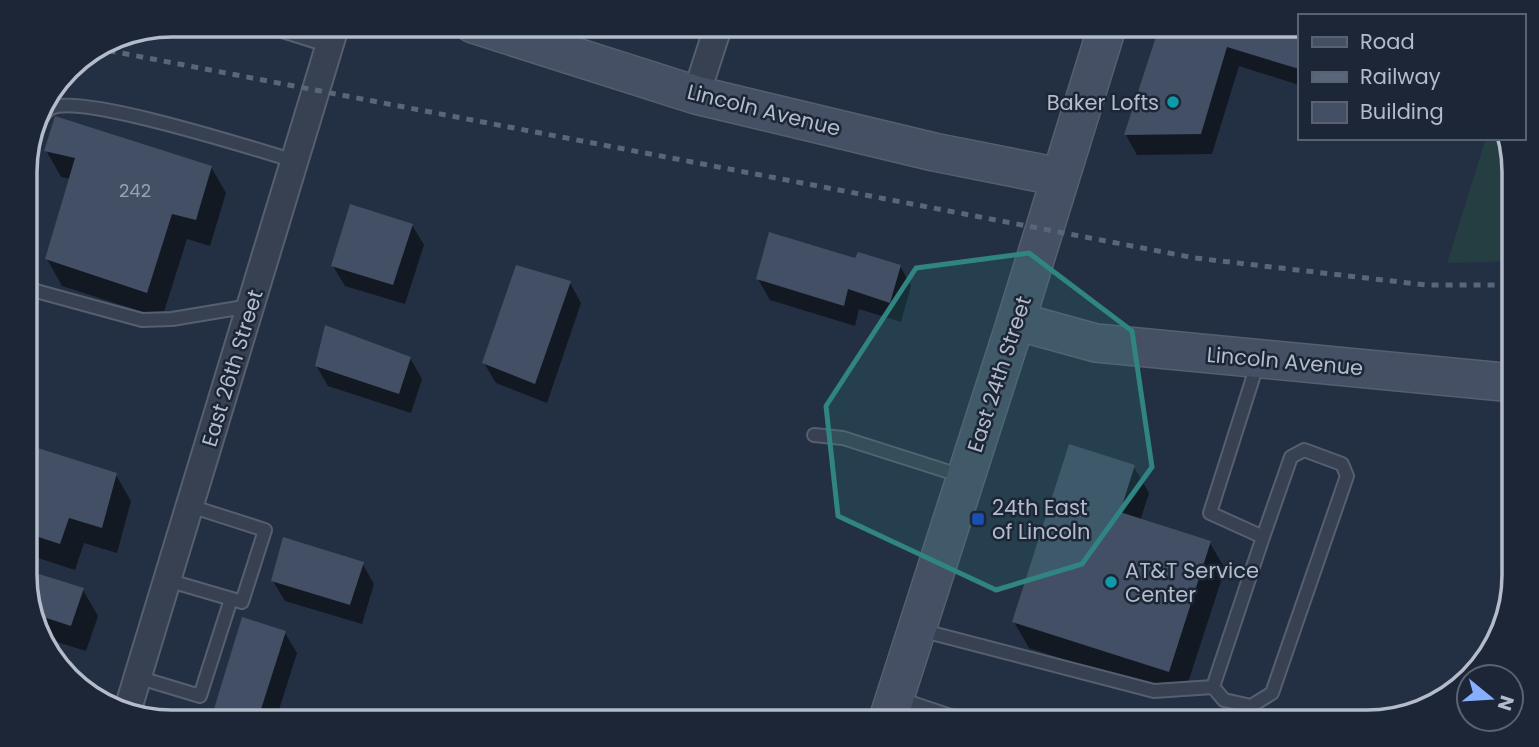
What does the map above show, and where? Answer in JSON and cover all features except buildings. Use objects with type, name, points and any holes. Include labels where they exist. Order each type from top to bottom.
[{"type":"street","name":"East 26th Street","points":[[130,703],[332,37]]},
{"type":"street","name":"Lincoln Avenue","points":[[514,37],[696,95],[934,152],[1060,177]]},
{"type":"street","points":[[696,95],[715,37]]},
{"type":"street","name":"East 24th Street","points":[[891,710],[1104,37]]},
{"type":"street","name":"Lincoln Avenue","points":[[1016,321],[1096,343],[1502,382]]},
{"type":"lane","points":[[54,106],[63,104],[145,117],[295,160]]},
{"type":"lane","points":[[37,291],[142,320],[172,319],[251,306]]},
{"type":"lane","points":[[1259,358],[1210,513],[1263,537]]},
{"type":"lane","points":[[814,435],[843,438],[966,478]]},
{"type":"lane","points":[[1304,450],[1342,464],[1347,476],[1272,693],[1251,706],[1224,701],[1213,687],[1291,457],[1304,450]]},
{"type":"lane","points":[[167,580],[242,602],[265,530],[190,506]]},
{"type":"lane","points":[[138,677],[200,696],[232,599]]},
{"type":"lane","points":[[917,629],[1154,691],[1213,687]]},
{"type":"highlighted area","points":[[1029,253],[1132,331],[1152,467],[1082,564],[996,590],[838,516],[826,406],[916,268]]},
{"type":"green space","points":[[1485,140],[1499,140],[1502,171],[1502,261],[1447,263]]},
{"type":"railway","points":[[112,51],[1195,258],[1426,285],[1502,285]]},
{"type":"place","name":"Baker Lofts","points":[[1173,102]]},
{"type":"place","name":"24th East of Lincoln","points":[[978,519]]},
{"type":"place","name":"AT&T Service Center","points":[[1111,582]]}]
